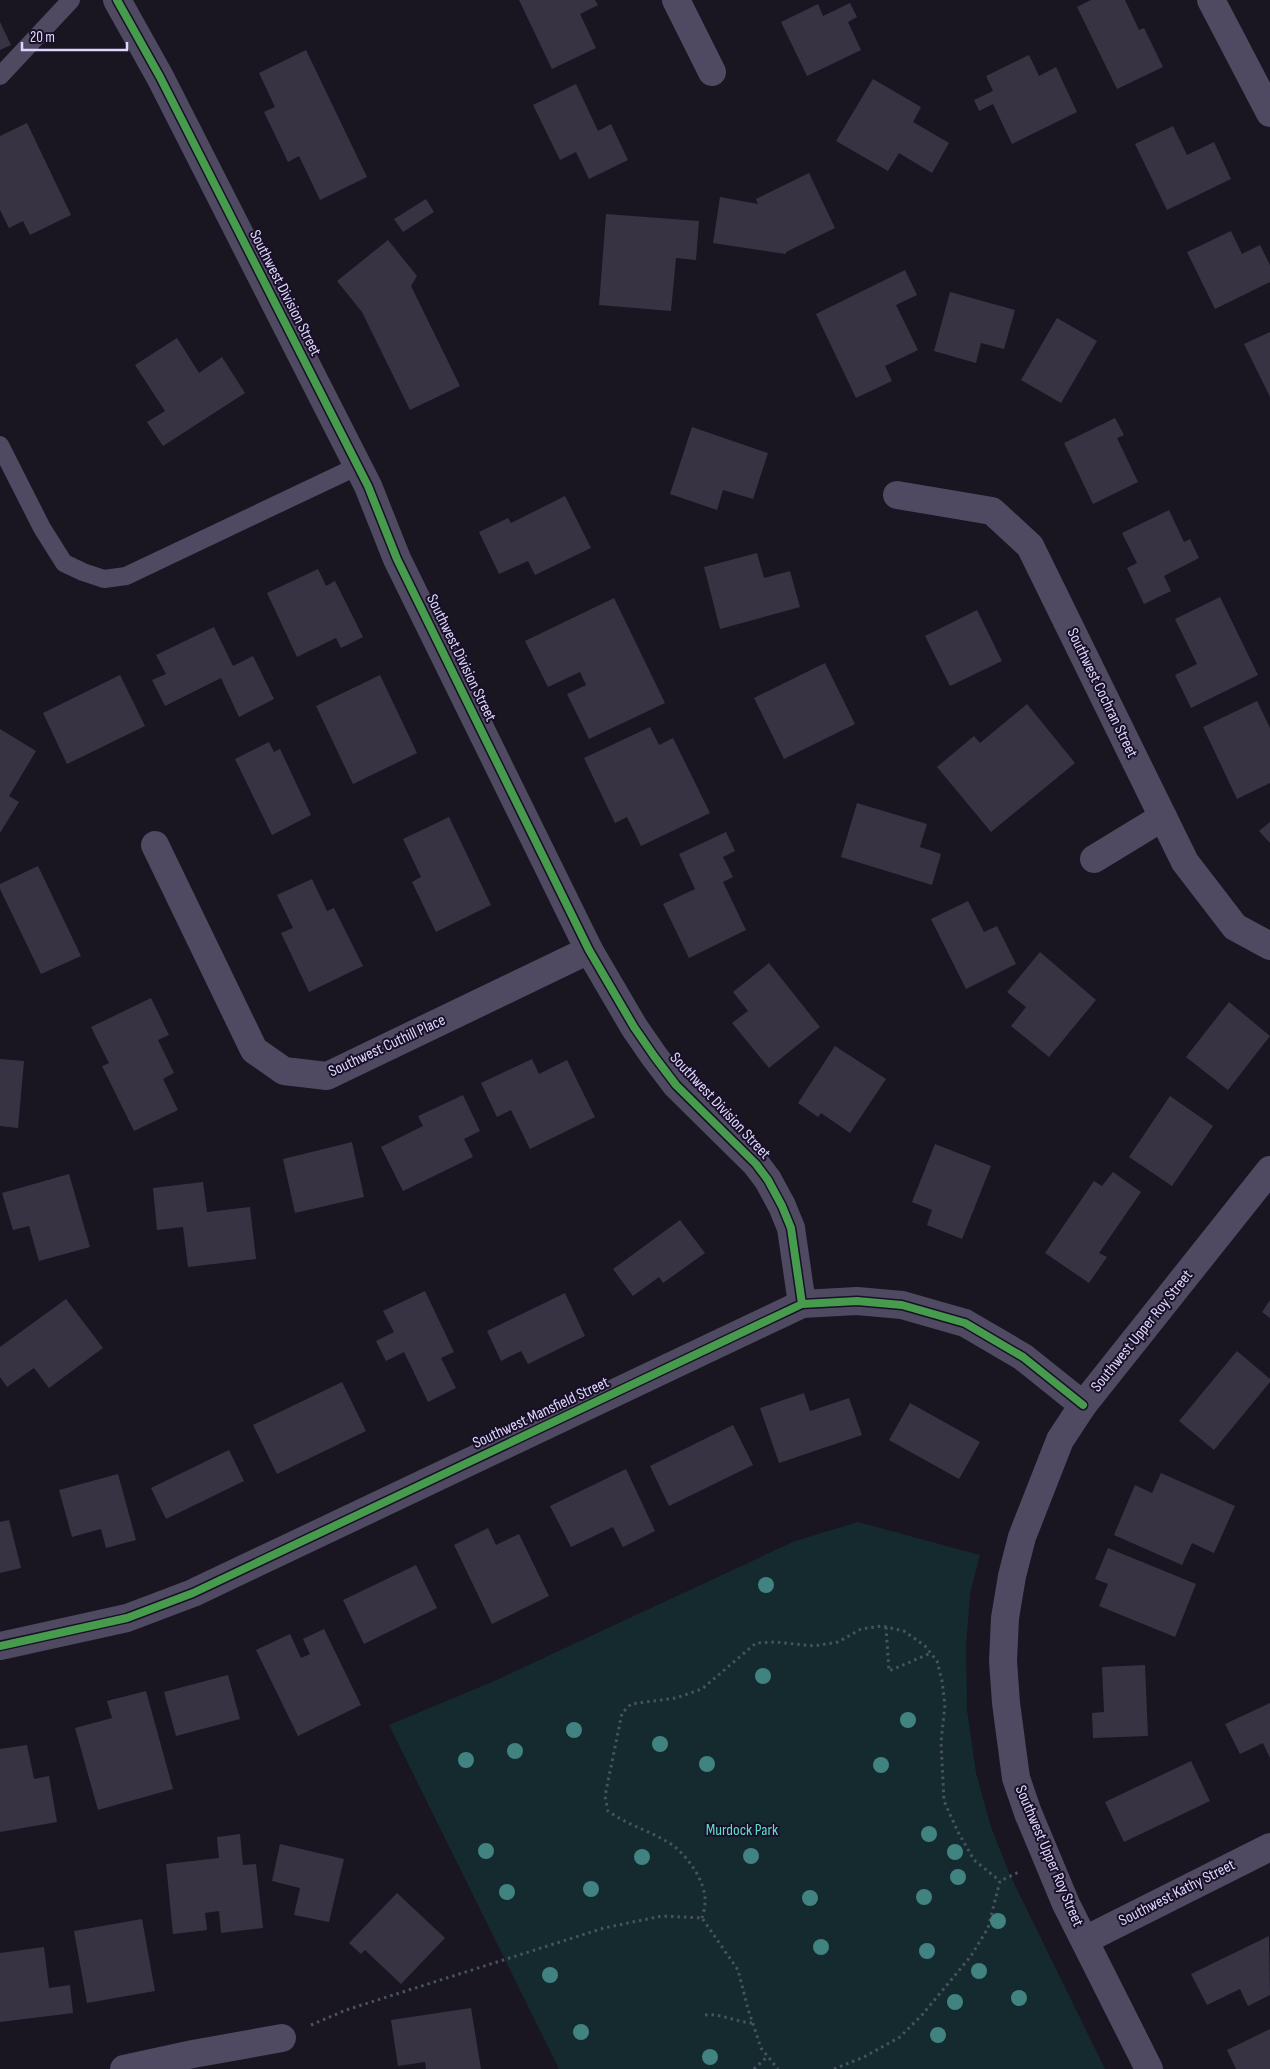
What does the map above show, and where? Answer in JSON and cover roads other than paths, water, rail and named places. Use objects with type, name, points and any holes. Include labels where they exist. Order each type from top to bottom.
[{"type":"street","name":"Southwest Division Street","points":[[117,0],[160,77],[368,486],[397,559],[589,950],[634,1027],[676,1085],[756,1164],[768,1180],[782,1206],[791,1228],[802,1304]]},
{"type":"street","points":[[676,0],[712,72]]},
{"type":"street","points":[[1211,0],[1270,113]]},
{"type":"street","name":"Southwest Cochran Street","points":[[897,495],[992,511],[1030,546],[1185,862],[1235,927],[1270,946]]},
{"type":"street","points":[[1094,859],[1163,817]]},
{"type":"street","name":"Southwest Cuthill Place","points":[[154,845],[254,1050],[284,1072],[327,1076],[589,950]]},
{"type":"street","name":"Southwest Upper Roy Street","points":[[1149,2069],[1066,1904],[1028,1813],[1016,1778],[1003,1661],[1005,1618],[1012,1576],[1022,1538],[1060,1440],[1083,1405],[1270,1170]]},
{"type":"street","name":"Southwest Mansfield Street","points":[[0,1646],[126,1618],[193,1593],[802,1304],[857,1301],[902,1305],[965,1323],[1023,1357],[1083,1405]]},
{"type":"street","name":"Southwest Kathy Street","points":[[1085,1940],[1270,1847]]},
{"type":"street","points":[[124,2069],[282,2038]]},
{"type":"lane","points":[[0,76],[71,0]]},
{"type":"lane","points":[[0,445],[8,476],[64,563],[104,579],[126,576],[358,466]]},
{"type":"park label","name":"Murdock Park","points":[[742,1830]]}]
